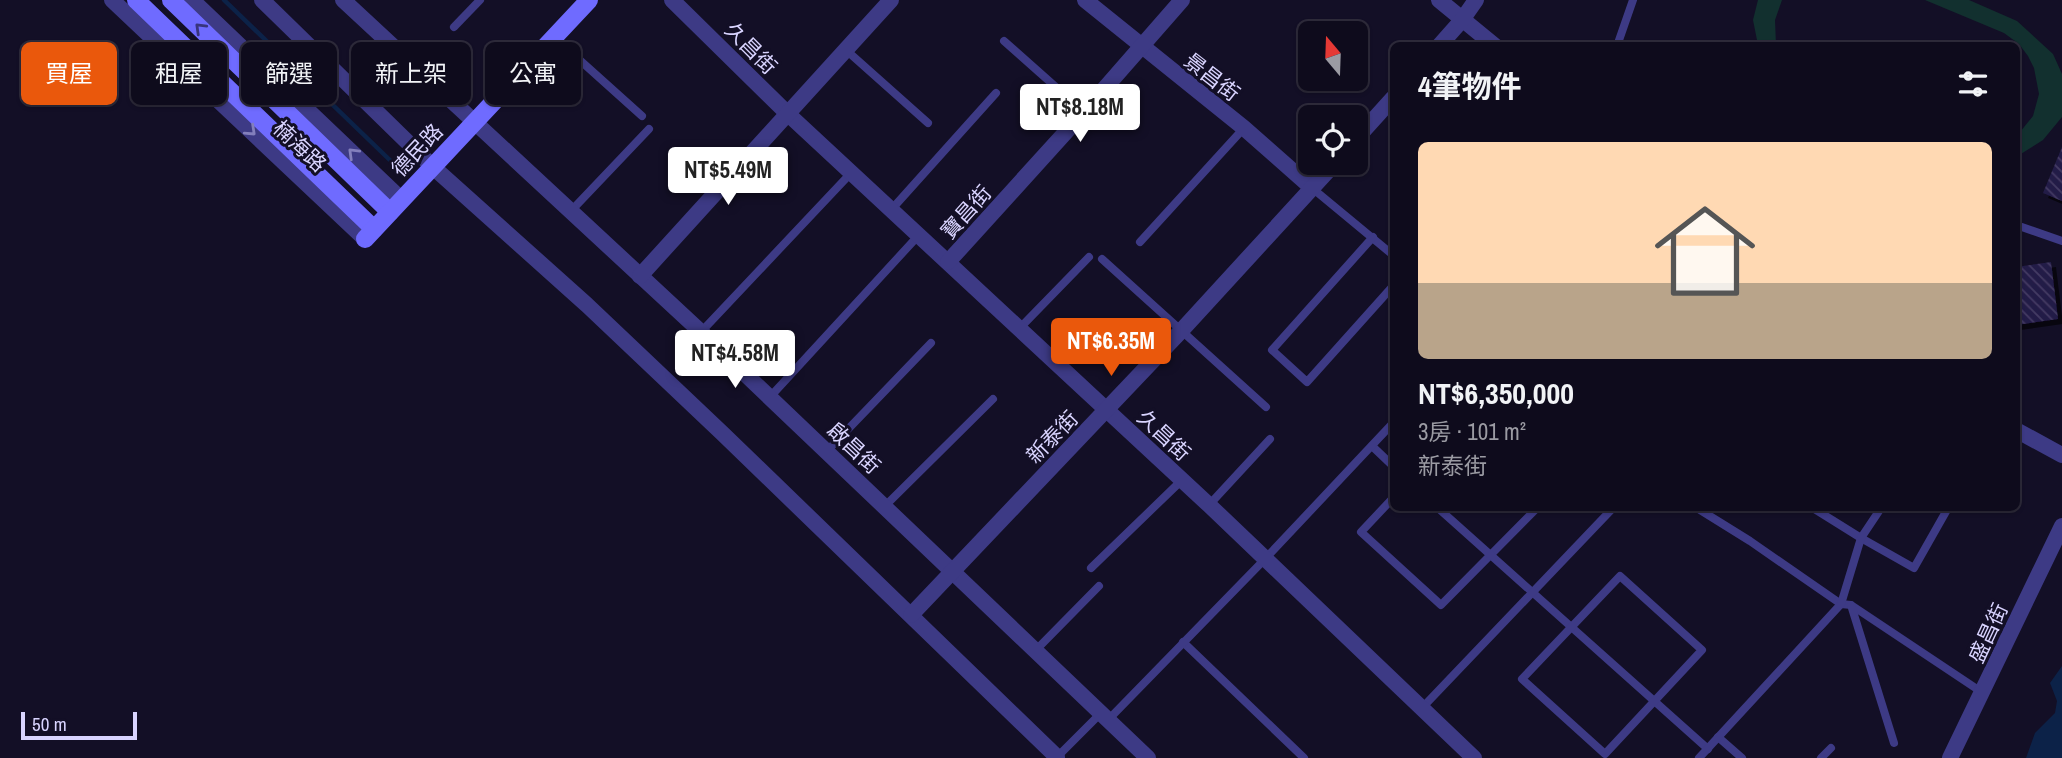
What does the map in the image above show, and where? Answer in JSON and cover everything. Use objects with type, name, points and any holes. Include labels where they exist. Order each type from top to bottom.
[{"type":"street","name":"楠海路","points":[[112,0],[369,234]]},
{"type":"street","name":"楠海路","points":[[136,0],[369,234]]},
{"type":"street","name":"楠海路","points":[[171,0],[396,206]]},
{"type":"street","name":"楠海路","points":[[192,0],[396,206]]},
{"type":"street","points":[[262,0],[433,167],[587,305],[1058,757]]},
{"type":"street","name":"啟昌街","points":[[343,0],[701,332],[1148,758]]},
{"type":"street","name":"德民路","points":[[369,234],[589,0]]},
{"type":"street","name":"久昌街","points":[[672,0],[788,114],[1209,505],[1474,758]]},
{"type":"street","points":[[640,276],[891,0]]},
{"type":"street","name":"景昌街","points":[[1085,0],[1244,128],[1312,188]]},
{"type":"street","name":"寶昌街","points":[[948,262],[1084,113],[1182,0]]},
{"type":"street","points":[[1439,0],[1489,42]]},
{"type":"street","points":[[1443,42],[1476,0]]},
{"type":"street","points":[[1368,126],[1390,101]]},
{"type":"street","name":"新泰街","points":[[912,615],[1181,331],[1324,175]]},
{"type":"street","points":[[2020,432],[2062,455]]},
{"type":"street","name":"盛昌街","points":[[1950,758],[2062,526]]},
{"type":"lane","points":[[454,27],[480,0]]},
{"type":"lane","points":[[1617,42],[1633,0]]},
{"type":"lane","points":[[554,37],[642,116]]},
{"type":"lane","points":[[1004,41],[1084,113]]},
{"type":"lane","points":[[846,50],[928,123]]},
{"type":"lane","points":[[891,210],[996,93]]},
{"type":"lane","points":[[1140,242],[1244,128]]},
{"type":"lane","points":[[570,212],[649,129]]},
{"type":"lane","points":[[701,332],[851,173]]},
{"type":"lane","points":[[1312,188],[1390,250]]},
{"type":"lane","points":[[2020,226],[2059,240],[2062,250]]},
{"type":"lane","points":[[770,397],[918,236]]},
{"type":"lane","points":[[1373,237],[1272,350],[1307,382],[1390,289]]},
{"type":"lane","points":[[1018,330],[1089,257]]},
{"type":"lane","points":[[1102,259],[1266,407]]},
{"type":"lane","points":[[827,451],[931,343]]},
{"type":"lane","points":[[885,506],[993,399]]},
{"type":"lane","points":[[1058,757],[1183,642],[1390,426]]},
{"type":"lane","points":[[1209,505],[1270,439]]},
{"type":"lane","points":[[1372,446],[1390,463]]},
{"type":"lane","points":[[1091,568],[1182,480]]},
{"type":"lane","points":[[1390,501],[1362,532],[1441,605],[1534,511]]},
{"type":"lane","points":[[1441,511],[1707,748]]},
{"type":"lane","points":[[1421,709],[1610,511]]},
{"type":"lane","points":[[1702,511],[1983,693]]},
{"type":"lane","points":[[1818,511],[1914,568],[1946,511]]},
{"type":"lane","points":[[1699,758],[1846,605],[1861,538],[1879,511]]},
{"type":"lane","points":[[1620,576],[1702,650],[1655,701],[1605,754],[1522,679],[1620,576]]},
{"type":"lane","points":[[1036,650],[1099,586]]},
{"type":"lane","points":[[1846,605],[1894,743]]},
{"type":"lane","points":[[1183,642],[1304,758]]},
{"type":"lane","points":[[1718,737],[1742,758]]},
{"type":"lane","points":[[1821,758],[1831,748]]},
{"type":"green space","points":[[1758,0],[1782,0],[1775,20],[1776,42],[1757,42],[1753,20]]},
{"type":"green space","points":[[1925,0],[1969,0],[2017,21],[2053,54],[2062,74],[2062,117],[2043,140],[2020,154],[2020,132],[2033,116],[2039,94],[2034,68],[2020,42]]},
{"type":"water","points":[[2062,666],[2062,758],[2026,758],[2035,733],[2055,713],[2057,701],[2050,683]]},
{"type":"building","points":[[2062,147],[2062,201],[2043,193]]},
{"type":"building","points":[[2051,262],[2058,319],[2020,324],[2020,266]]},
{"type":"waterway","points":[[224,0],[396,166]]}]
